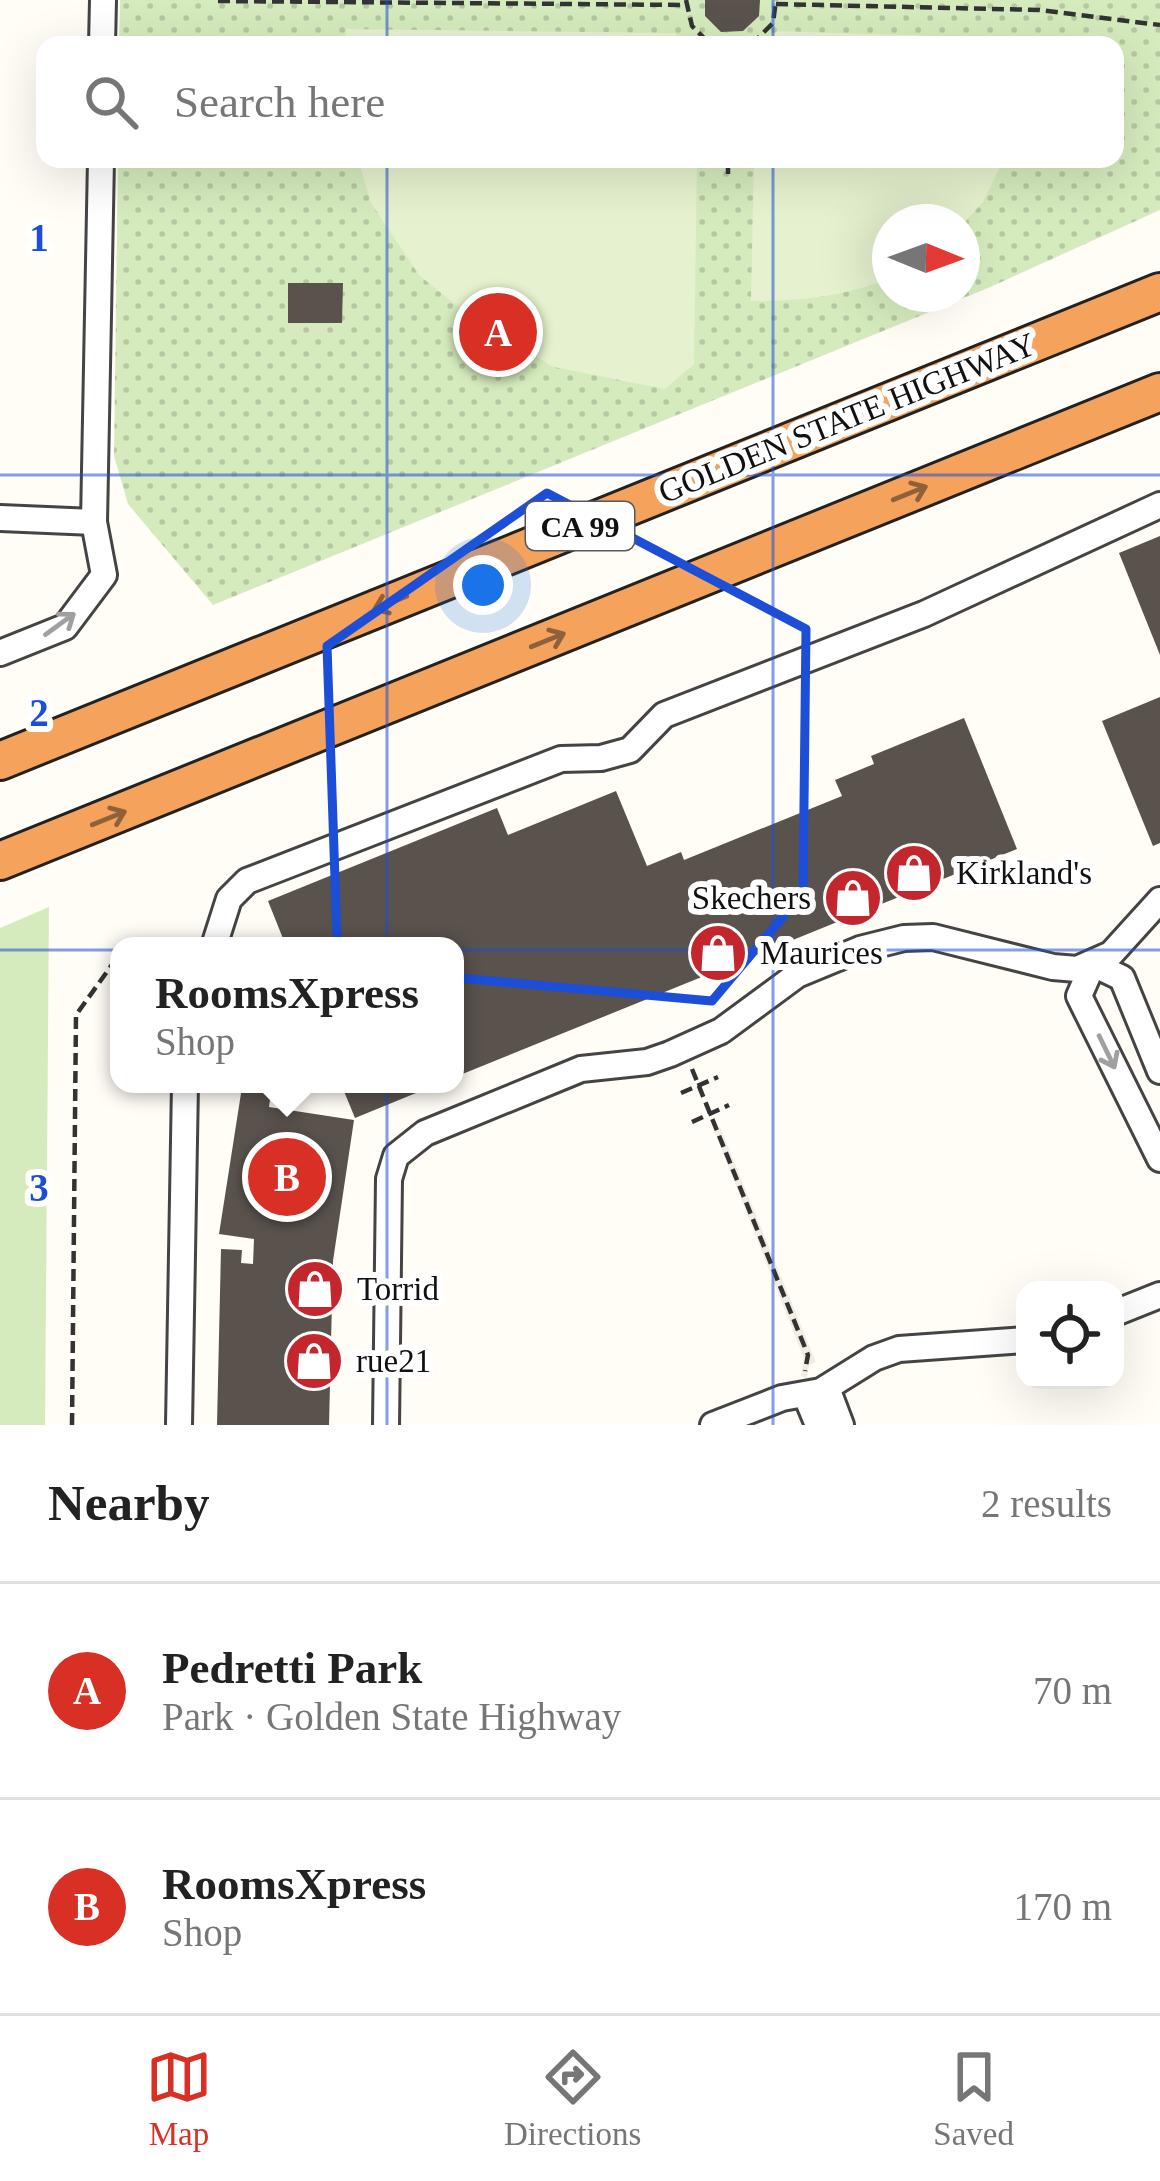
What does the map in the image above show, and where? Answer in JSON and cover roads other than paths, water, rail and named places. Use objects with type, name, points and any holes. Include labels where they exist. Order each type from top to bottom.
[{"type":"highway","name":"GOLDEN STATE HIGHWAY","points":[[0,761],[1160,292]]},
{"type":"highway","points":[[0,861],[1160,392]]},
{"type":"street","points":[[102,36],[103,0]]},
{"type":"street","points":[[0,653],[65,627],[104,575],[94,522],[101,168]]},
{"type":"street","points":[[217,937],[230,899],[247,881],[561,759],[602,758],[630,750],[664,715],[924,614],[1160,505]]},
{"type":"street","points":[[0,518],[94,522]]},
{"type":"street","points":[[386,1425],[388,1179],[396,1156],[420,1136],[581,1069],[646,1062],[670,1054],[721,1031],[797,975],[883,942],[934,937],[1059,969],[1093,964],[1115,950],[1160,900]]},
{"type":"street","points":[[1093,964],[1122,978],[1160,1071]]},
{"type":"street","points":[[1093,964],[1079,996],[1160,1159]]},
{"type":"street","points":[[178,1425],[184,1093]]},
{"type":"street","points":[[1124,1309],[1160,1295]]},
{"type":"street","points":[[712,1425],[899,1349],[1016,1341]]},
{"type":"street","points":[[812,1387],[818,1425]]},
{"type":"street","points":[[812,1387],[842,1425]]},
{"type":"place","name":"Pedretti Park","points":[[498,332]]},
{"type":"place","name":"Kirkland's","points":[[914,873]]},
{"type":"place","name":"Skechers","points":[[853,898]]},
{"type":"place","name":"Maurices","points":[[718,953]]},
{"type":"place","name":"RoomsXpress","points":[[287,1177]]},
{"type":"place","name":"Torrid","points":[[315,1289]]},
{"type":"place","name":"rue21","points":[[314,1361]]}]
